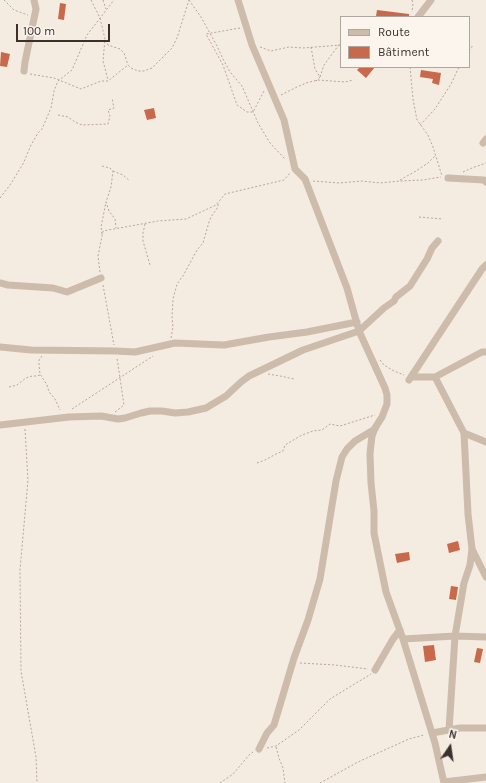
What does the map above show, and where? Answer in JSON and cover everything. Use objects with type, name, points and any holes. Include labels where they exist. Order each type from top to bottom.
[{"type":"street","points":[[24,71],[36,9],[34,0]]},
{"type":"street","points":[[238,0],[252,45],[284,120],[294,169],[305,179],[347,288],[359,331],[387,395],[384,414],[372,436],[370,454],[374,533],[386,592],[403,639],[435,742],[444,782],[486,776]]},
{"type":"street","points":[[419,16],[431,0]]},
{"type":"street","points":[[448,178],[484,180],[486,182]]},
{"type":"street","points":[[0,425],[60,417],[94,416],[118,419],[150,411],[175,413],[206,408],[226,396],[249,376],[303,350],[359,331],[410,286],[432,248],[438,241]]},
{"type":"street","points":[[409,377],[486,265]]},
{"type":"street","points":[[0,283],[8,285],[53,288],[67,292],[102,278]]},
{"type":"street","points":[[0,347],[31,350],[135,352],[175,343],[224,345],[307,332],[357,322]]},
{"type":"street","points":[[409,377],[435,377],[482,352],[486,352]]},
{"type":"street","points":[[435,377],[464,433],[468,514],[472,549],[470,565],[464,584],[456,636],[449,730]]},
{"type":"street","points":[[259,750],[267,733],[274,725],[320,579],[335,489],[342,457],[355,441],[375,428]]},
{"type":"street","points":[[464,433],[486,442]]},
{"type":"street","points":[[472,549],[486,577]]},
{"type":"street","points":[[375,670],[400,630]]},
{"type":"street","points":[[403,639],[456,636],[486,637]]},
{"type":"street","points":[[432,733],[460,728],[486,728]]},
{"type":"path","points":[[4,0],[14,10],[34,16]]},
{"type":"path","points":[[91,0],[100,18],[105,39],[108,44],[124,53],[128,65],[138,71],[144,71],[152,68],[172,48],[177,38],[189,0]]},
{"type":"path","points":[[103,0],[106,9]]},
{"type":"path","points":[[0,198],[23,164],[38,133],[42,130],[51,108],[54,91],[58,81],[72,70],[87,35],[114,0]]},
{"type":"path","points":[[189,0],[201,17],[230,72],[242,86],[253,112],[270,144],[285,159]]},
{"type":"path","points":[[412,0],[412,16]]},
{"type":"path","points":[[244,27],[206,34],[222,65],[237,105],[247,112],[253,112]]},
{"type":"path","points":[[105,39],[103,60],[108,81]]},
{"type":"path","points":[[252,45],[271,51],[289,47],[303,48],[338,45]]},
{"type":"path","points":[[316,81],[338,45]]},
{"type":"path","points":[[470,50],[473,45]]},
{"type":"path","points":[[311,47],[315,69],[320,76]]},
{"type":"path","points":[[24,71],[54,78],[58,81],[81,89],[101,81],[108,81],[128,65]]},
{"type":"path","points":[[305,179],[339,183],[362,181],[380,183],[442,177],[428,135],[417,120],[413,99],[410,68]]},
{"type":"path","points":[[420,125],[435,109],[458,68]]},
{"type":"path","points":[[275,99],[306,83],[318,80],[345,82],[353,80]]},
{"type":"path","points":[[253,112],[265,90]]},
{"type":"path","points":[[58,115],[68,117],[82,125],[108,124],[110,116],[108,110],[114,108],[112,98]]},
{"type":"path","points":[[400,181],[428,163],[435,156]]},
{"type":"path","points":[[461,173],[486,163]]},
{"type":"path","points":[[102,166],[110,168],[113,171],[123,175],[130,181]]},
{"type":"path","points":[[102,234],[103,231],[158,221],[186,219],[216,205],[225,194],[284,180],[294,169]]},
{"type":"path","points":[[108,417],[124,405],[116,351],[98,256],[102,234],[101,227],[113,171]]},
{"type":"path","points":[[106,202],[109,211],[115,219],[116,229]]},
{"type":"path","points":[[170,344],[173,327],[173,299],[177,284],[197,250],[203,243],[211,217],[218,207],[218,202]]},
{"type":"path","points":[[419,217],[443,219]]},
{"type":"path","points":[[145,224],[143,240],[150,265]]},
{"type":"path","points":[[47,350],[39,360],[40,374],[47,385],[49,392],[55,399],[60,410],[60,417]]},
{"type":"path","points":[[73,409],[157,353]]},
{"type":"path","points":[[380,360],[394,372],[409,377]]},
{"type":"path","points":[[9,387],[26,378],[40,374]]},
{"type":"path","points":[[268,374],[294,379]]},
{"type":"path","points":[[257,463],[283,451],[285,445],[302,435],[313,431],[322,430],[330,424],[340,426],[370,416],[384,414]]},
{"type":"path","points":[[25,422],[28,480],[20,570],[21,671],[36,757],[38,783]]},
{"type":"path","points":[[220,783],[233,774],[250,754],[276,746],[300,730],[330,699],[375,672],[373,669],[293,662]]},
{"type":"path","points":[[320,783],[358,762],[409,739],[432,733]]},
{"type":"path","points":[[276,746],[283,768],[285,783]]},
{"type":"building","points":[[60,3],[66,4],[64,20],[58,19]]},
{"type":"building","points":[[377,10],[409,14],[409,16],[376,16]]},
{"type":"building","points":[[1,52],[10,54],[7,67],[0,66]]},
{"type":"building","points":[[359,68],[374,68],[366,78],[357,70]]},
{"type":"building","points":[[421,70],[441,73],[439,85],[432,83],[433,79],[420,77]]},
{"type":"building","points":[[154,108],[156,118],[147,120],[144,110]]},
{"type":"building","points":[[458,541],[460,550],[449,553],[447,544]]},
{"type":"building","points":[[409,552],[410,560],[397,563],[395,554]]},
{"type":"building","points":[[451,586],[458,587],[456,600],[449,599]]},
{"type":"building","points":[[434,645],[436,660],[425,662],[423,646]]},
{"type":"building","points":[[477,648],[483,649],[480,663],[474,662]]}]
